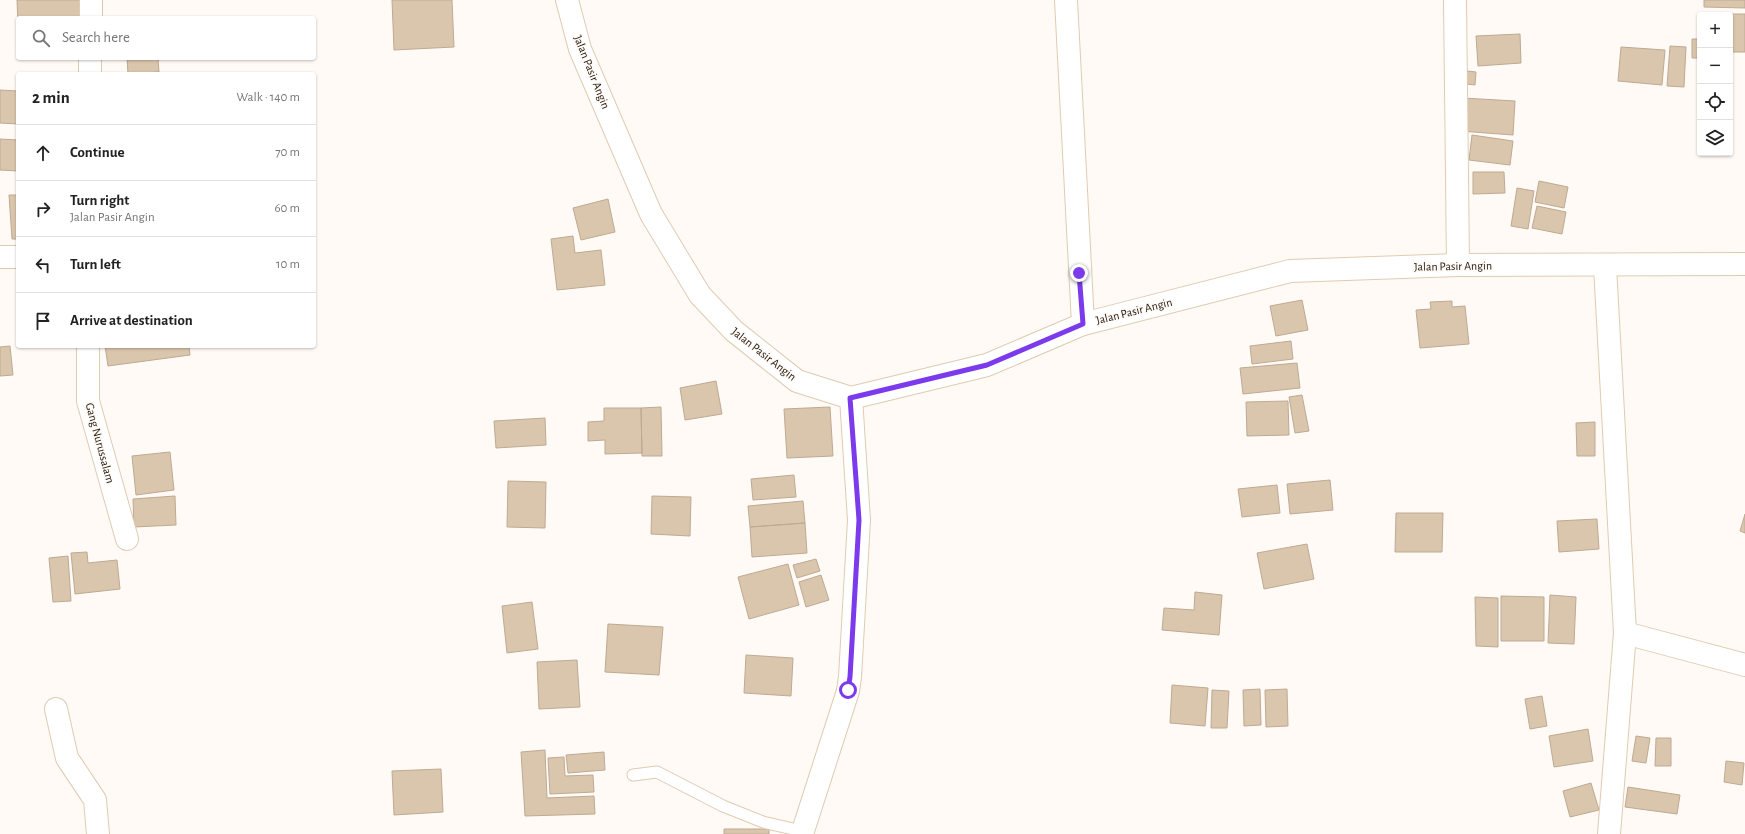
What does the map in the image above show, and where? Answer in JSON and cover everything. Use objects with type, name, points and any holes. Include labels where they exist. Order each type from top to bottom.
[{"type":"street","points":[[91,0],[91,16]]},
{"type":"street","name":"Jalan Pasir Angin","points":[[566,0],[580,49],[651,214],[700,295],[734,331],[797,381],[850,398],[987,365],[1083,324],[1290,271],[1458,265],[1605,266],[1745,264]]},
{"type":"street","points":[[1066,0],[1079,273],[1083,324]]},
{"type":"street","points":[[1455,0],[1458,265]]},
{"type":"street","points":[[90,60],[90,72]]},
{"type":"street","points":[[0,257],[16,257]]},
{"type":"street","points":[[1605,266],[1625,633],[1609,834]]},
{"type":"street","name":"Gang Nurussalam","points":[[88,348],[88,401],[127,539]]},
{"type":"street","points":[[802,833],[848,690],[850,677],[859,520],[850,398]]},
{"type":"street","points":[[1625,633],[1745,665]]},
{"type":"street","points":[[56,709],[67,758],[95,800],[98,834]]},
{"type":"lane","points":[[633,775],[657,772],[723,806],[762,822],[802,833]]},
{"type":"building","points":[[17,0],[81,0],[81,16],[18,16]]},
{"type":"building","points":[[392,0],[452,0],[454,47],[394,50]]},
{"type":"building","points":[[1704,0],[1745,0],[1745,8],[1704,7]]},
{"type":"building","points":[[1733,14],[1745,14],[1745,52],[1733,52]]},
{"type":"building","points":[[1520,34],[1521,63],[1478,66],[1476,36]]},
{"type":"building","points":[[1692,39],[1697,39],[1697,58],[1692,58]]},
{"type":"building","points":[[1670,46],[1686,47],[1684,87],[1667,86]]},
{"type":"building","points":[[1621,47],[1665,50],[1662,85],[1618,81]]},
{"type":"building","points":[[127,60],[158,60],[159,72],[128,72]]},
{"type":"building","points":[[1459,70],[1476,72],[1475,85],[1458,83]]},
{"type":"building","points":[[0,90],[16,91],[16,124],[0,123]]},
{"type":"building","points":[[1463,98],[1515,101],[1513,135],[1460,131]]},
{"type":"building","points":[[1472,135],[1513,141],[1510,165],[1469,160]]},
{"type":"building","points":[[0,139],[16,140],[16,171],[0,170]]},
{"type":"building","points":[[1473,172],[1504,172],[1505,193],[1473,194]]},
{"type":"building","points":[[1539,181],[1568,187],[1564,208],[1535,202]]},
{"type":"building","points":[[1517,188],[1534,191],[1528,229],[1511,226]]},
{"type":"building","points":[[9,195],[16,195],[16,239],[12,239]]},
{"type":"building","points":[[608,199],[615,232],[581,240],[573,208]]},
{"type":"building","points":[[1537,206],[1566,212],[1562,234],[1532,228]]},
{"type":"building","points":[[573,236],[575,253],[601,250],[605,285],[557,290],[551,239]]},
{"type":"building","points":[[1302,300],[1308,330],[1276,336],[1270,306]]},
{"type":"building","points":[[1452,301],[1452,307],[1465,306],[1469,344],[1420,348],[1416,310],[1431,309],[1430,302]]},
{"type":"building","points":[[1291,341],[1293,359],[1252,364],[1250,346]]},
{"type":"building","points":[[10,346],[13,375],[0,376],[0,347]]},
{"type":"building","points":[[105,348],[189,348],[190,355],[108,366]]},
{"type":"building","points":[[1297,363],[1300,388],[1243,394],[1240,368]]},
{"type":"building","points":[[716,381],[722,414],[685,420],[680,388]]},
{"type":"building","points":[[1302,395],[1309,431],[1295,433],[1289,397]]},
{"type":"building","points":[[1288,401],[1289,435],[1247,436],[1246,402]]},
{"type":"building","points":[[661,407],[662,456],[642,456],[641,408]]},
{"type":"building","points":[[830,407],[833,456],[787,458],[784,409]]},
{"type":"building","points":[[604,408],[641,408],[642,453],[605,454],[605,440],[588,441],[588,422],[604,421]]},
{"type":"building","points":[[545,418],[546,445],[496,448],[494,421]]},
{"type":"building","points":[[1595,422],[1595,456],[1577,456],[1576,423]]},
{"type":"building","points":[[170,452],[174,490],[136,495],[132,456]]},
{"type":"building","points":[[794,475],[796,497],[753,500],[751,479]]},
{"type":"building","points":[[1330,480],[1333,510],[1290,514],[1287,484]]},
{"type":"building","points":[[508,481],[546,482],[545,528],[507,527]]},
{"type":"building","points":[[1277,485],[1280,513],[1242,517],[1238,489]]},
{"type":"building","points":[[175,496],[176,525],[134,527],[133,499]]},
{"type":"building","points":[[652,496],[691,497],[690,536],[651,534]]},
{"type":"building","points":[[803,501],[805,523],[750,527],[748,506]]},
{"type":"building","points":[[1396,513],[1443,513],[1442,552],[1395,552]]},
{"type":"building","points":[[1745,514],[1745,533],[1740,531]]},
{"type":"building","points":[[1597,519],[1599,549],[1559,552],[1557,521]]},
{"type":"building","points":[[805,523],[807,553],[752,557],[750,527]]},
{"type":"building","points":[[1307,544],[1314,579],[1264,589],[1257,553]]},
{"type":"building","points":[[87,552],[88,563],[117,560],[120,589],[75,594],[71,553]]},
{"type":"building","points":[[68,556],[71,601],[53,602],[49,558]]},
{"type":"building","points":[[816,559],[820,571],[797,578],[793,565]]},
{"type":"building","points":[[788,564],[799,605],[749,619],[738,577]]},
{"type":"building","points":[[821,575],[829,600],[806,607],[799,582]]},
{"type":"building","points":[[1195,592],[1222,595],[1219,635],[1162,630],[1164,608],[1194,610]]},
{"type":"building","points":[[1550,595],[1576,597],[1574,644],[1548,643]]},
{"type":"building","points":[[1501,596],[1544,597],[1544,641],[1501,641]]},
{"type":"building","points":[[1475,597],[1498,598],[1498,647],[1476,646]]},
{"type":"building","points":[[532,602],[538,649],[507,653],[502,606]]},
{"type":"building","points":[[608,624],[663,627],[659,675],[605,672]]},
{"type":"building","points":[[746,655],[793,658],[791,696],[744,693]]},
{"type":"building","points":[[577,660],[580,707],[539,709],[537,662]]},
{"type":"building","points":[[1172,685],[1208,688],[1205,726],[1170,723]]},
{"type":"building","points":[[1260,689],[1261,725],[1244,726],[1243,690]]},
{"type":"building","points":[[1287,689],[1288,726],[1266,727],[1265,690]]},
{"type":"building","points":[[1212,690],[1229,691],[1227,728],[1211,728]]},
{"type":"building","points":[[1542,696],[1547,726],[1530,729],[1525,699]]},
{"type":"building","points":[[1588,729],[1593,761],[1554,767],[1549,736]]},
{"type":"building","points":[[1636,736],[1650,738],[1646,763],[1632,761]]},
{"type":"building","points":[[1656,738],[1671,738],[1671,766],[1655,766]]},
{"type":"building","points":[[545,750],[547,798],[594,796],[595,814],[525,816],[521,752]]},
{"type":"building","points":[[604,752],[605,770],[568,773],[566,755]]},
{"type":"building","points":[[564,757],[565,776],[593,775],[594,792],[550,794],[548,758]]},
{"type":"building","points":[[1726,761],[1744,763],[1742,785],[1724,782]]},
{"type":"building","points":[[441,769],[443,812],[394,815],[392,771]]},
{"type":"building","points":[[1591,783],[1599,810],[1570,817],[1563,791]]},
{"type":"building","points":[[1628,787],[1680,795],[1677,814],[1625,807]]},
{"type":"building","points":[[724,829],[769,829],[769,834],[724,834]]},
{"type":"route","points":[[848,690],[859,520],[850,398],[987,365],[1083,324],[1079,273]]}]
